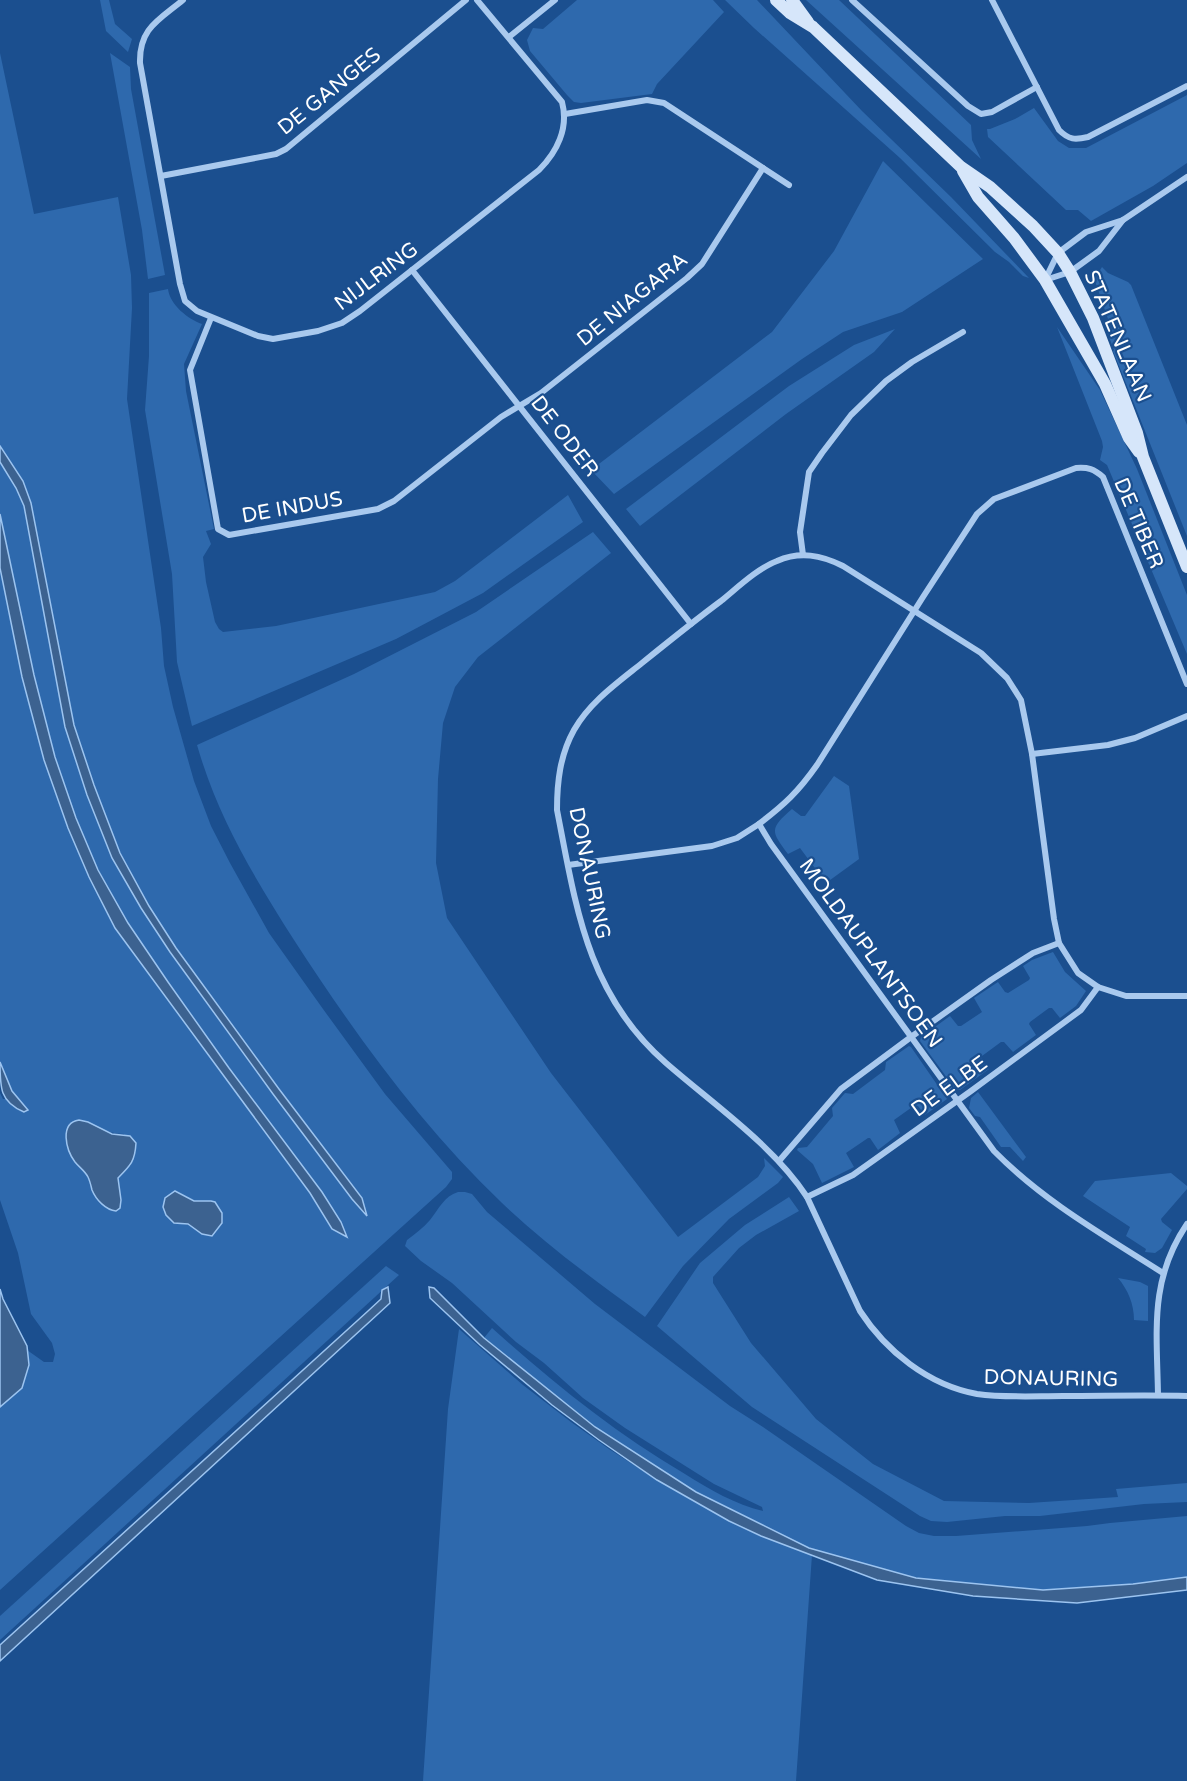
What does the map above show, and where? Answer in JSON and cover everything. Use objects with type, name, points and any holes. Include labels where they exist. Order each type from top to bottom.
[{"type":"main road","name":"STATENLAAN","points":[[776,0],[790,13],[813,27]]},
{"type":"main road","name":"STATENLAAN","points":[[792,0],[813,27],[961,167],[990,187],[1033,226],[1058,253],[1093,318],[1137,433],[1143,457],[1187,567]]},
{"type":"main road","name":"STATENLAAN","points":[[961,167],[978,197],[1014,238],[1044,280],[1105,384],[1129,438],[1143,457]]},
{"type":"street","name":"NIJLRING","points":[[183,0],[149,28],[140,51],[140,63],[180,284],[185,301],[196,311],[258,336],[273,339],[318,331],[342,323],[539,170],[554,152],[564,129],[565,114]]},
{"type":"street","name":"DE GANGES","points":[[161,176],[276,154],[286,149],[466,0]]},
{"type":"street","points":[[477,0],[562,102],[565,114],[647,100],[664,103],[789,185]]},
{"type":"street","points":[[509,37],[555,0]]},
{"type":"street","points":[[852,0],[968,106],[981,114],[992,112],[1037,87]]},
{"type":"street","points":[[992,0],[1059,130],[1067,138],[1076,140],[1088,137],[1187,86]]},
{"type":"street","name":"DE NIAGARA","points":[[519,405],[541,393],[702,264],[763,168]]},
{"type":"street","points":[[1044,280],[1058,253],[1086,232],[1123,220],[1187,177]]},
{"type":"street","points":[[1044,280],[1070,272],[1099,251],[1123,220]]},
{"type":"street","name":"DE ODER","points":[[412,270],[691,624]]},
{"type":"street","name":"DE INDUS","points":[[211,318],[190,370],[218,529],[229,535],[378,509],[394,501],[465,443],[519,405]]},
{"type":"street","points":[[803,555],[800,532],[809,472],[822,453],[851,415],[886,381],[912,362],[963,332]]},
{"type":"street","name":"DE TIBER","points":[[914,610],[977,514],[993,499],[1076,468],[1086,467],[1095,470],[1103,477],[1187,684]]},
{"type":"street","name":"DONAURING","points":[[1187,996],[1126,996],[1098,987],[1078,973],[1059,943],[1032,754],[1021,700],[1007,678],[981,653],[826,557],[803,555],[776,561],[757,573],[593,704],[572,734],[561,759],[557,810],[579,920],[602,981],[616,1006],[639,1036],[663,1061],[779,1161],[798,1182],[860,1311],[892,1350],[917,1370],[939,1382],[975,1393],[1006,1397],[1187,1396]]},
{"type":"street","points":[[568,865],[712,846],[738,837],[785,805],[801,788],[817,765],[914,610]]},
{"type":"street","points":[[1032,754],[1108,746],[1136,738],[1187,716]]},
{"type":"street","name":"MOLDAUPLANTSOEN","points":[[759,824],[771,844],[994,1152],[1036,1190],[1163,1273]]},
{"type":"street","points":[[779,1161],[841,1089],[991,980],[1033,953],[1059,943]]},
{"type":"street","name":"DE ELBE","points":[[807,1197],[853,1175],[957,1101],[1081,1010],[1098,987]]},
{"type":"street","points":[[1158,1395],[1157,1310],[1159,1291],[1175,1241],[1187,1224]]},
{"type":"shaded area","points":[[100,0],[109,0],[115,24],[132,39],[128,52],[106,31]]},
{"type":"shaded area","points":[[577,0],[713,0],[724,12],[657,84],[652,94],[581,103],[574,102],[567,95],[530,51],[527,40],[533,28],[543,29]]},
{"type":"shaded area","points":[[725,0],[757,0],[862,111],[951,197],[1029,278],[1023,276],[995,252],[900,158]]},
{"type":"shaded area","points":[[806,0],[839,0],[971,125],[972,140],[981,159]]},
{"type":"shaded area","points":[[0,53],[34,214],[118,197],[131,275],[132,308],[127,399],[161,628],[164,666],[194,781],[211,826],[269,933],[385,1094],[452,1172],[452,1179],[446,1187],[0,1590],[0,1407],[22,1388],[29,1365],[27,1350],[44,1362],[53,1362],[55,1354],[52,1343],[31,1314],[18,1253],[0,1200],[0,1093],[3,1099],[19,1099],[12,1091],[0,1062],[0,568],[22,677],[44,760],[68,828],[89,877],[115,928],[310,1193],[332,1229],[322,1192],[168,982],[128,923],[98,870],[76,818],[55,757],[34,675],[0,514],[0,462],[24,506],[65,727],[87,795],[112,858],[170,952],[273,1094],[366,1215],[362,1198],[176,948],[149,906],[120,853],[74,725],[31,503],[23,481],[0,446]],"holes":[[[79,1120],[124,1134],[131,1165],[118,1178],[120,1191],[90,1182]],[[176,1191],[194,1201],[211,1201],[190,1225],[174,1223],[166,1215],[163,1207]]]},
{"type":"shaded area","points":[[110,53],[130,67],[131,89],[165,275],[148,279],[142,230]]},
{"type":"shaded area","points":[[1187,95],[1187,163],[1153,186],[1091,221],[1078,210],[1066,210],[988,137],[987,129],[1015,119],[1034,108],[1058,141],[1069,148],[1086,148]]},
{"type":"shaded area","points":[[883,161],[983,259],[902,312],[843,332],[614,494],[591,470],[772,332],[834,251]]},
{"type":"shaded area","points":[[1102,267],[1108,273],[1131,285],[1187,425],[1187,536],[1103,322],[1108,319],[1095,281]]},
{"type":"shaded area","points":[[168,289],[172,301],[180,311],[202,324],[184,364],[186,391],[214,529],[206,531],[211,544],[203,557],[206,582],[215,622],[223,632],[276,626],[435,592],[455,581],[568,495],[583,522],[483,593],[396,639],[192,726],[177,662],[172,574],[145,410],[149,356],[149,293]]},
{"type":"shaded area","points":[[1057,327],[1100,390],[1137,469],[1187,595],[1187,654],[1107,465],[1100,460],[1102,441]]},
{"type":"shaded area","points":[[895,329],[874,352],[786,414],[640,526],[626,509],[789,386],[854,345]]},
{"type":"shaded area","points":[[0,446],[23,481],[31,503],[74,725],[120,853],[149,906],[176,948],[362,1198],[367,1216],[273,1094],[170,952],[112,858],[87,795],[65,727],[24,506],[0,462]]},
{"type":"shaded area","points":[[0,514],[34,675],[55,757],[76,818],[98,870],[128,923],[168,982],[322,1192],[341,1222],[347,1237],[332,1229],[310,1193],[115,928],[89,877],[68,828],[44,760],[22,677],[0,568]]},
{"type":"shaded area","points":[[593,532],[611,553],[478,657],[455,687],[443,723],[438,779],[436,863],[447,918],[551,1073],[678,1237],[758,1177],[765,1166],[764,1158],[783,1177],[729,1219],[683,1266],[645,1317],[554,1248],[502,1203],[444,1143],[391,1078],[317,975],[251,870],[215,797],[197,745],[354,674],[476,612]]},
{"type":"shaded area","points":[[834,776],[849,786],[859,859],[826,883],[800,848],[788,854],[778,840],[775,830],[779,821],[792,809],[801,816],[805,816]]},
{"type":"shaded area","points":[[1053,952],[1065,972],[1086,991],[1076,1006],[1060,1018],[1052,1008],[1049,1008],[1029,1024],[1036,1035],[1013,1052],[1004,1042],[1001,1042],[981,1058],[989,1069],[960,1090],[956,1090],[920,1041],[921,1037],[950,1016],[958,1026],[961,1026],[982,1012],[974,998],[998,982],[1008,993],[1029,980],[1023,966]]},
{"type":"shaded area","points":[[909,1046],[947,1099],[925,1115],[915,1105],[894,1120],[900,1133],[878,1150],[868,1138],[846,1153],[854,1167],[822,1183],[813,1164],[797,1150],[798,1148],[807,1147],[833,1116],[832,1108],[845,1093],[853,1094],[885,1070],[886,1062]]},
{"type":"shaded area","points":[[0,1062],[12,1091],[28,1110],[24,1112],[16,1108],[6,1099],[1,1087]]},
{"type":"shaded area","points":[[978,1092],[1026,1157],[1023,1161],[1010,1147],[1001,1147],[980,1117],[975,1116],[969,1108],[971,1098]]},
{"type":"shaded area","points":[[79,1120],[112,1134],[130,1136],[136,1143],[132,1162],[118,1178],[121,1200],[120,1208],[116,1211],[105,1207],[96,1197],[88,1177],[69,1151],[67,1131],[73,1122]]},
{"type":"shaded area","points":[[1171,1173],[1187,1186],[1187,1189],[1161,1219],[1172,1230],[1162,1248],[1155,1253],[1145,1252],[1146,1249],[1126,1236],[1130,1227],[1083,1196],[1095,1181]]},
{"type":"shaded area","points":[[175,1191],[194,1201],[215,1202],[222,1213],[222,1223],[212,1236],[202,1234],[188,1224],[174,1223],[166,1215],[163,1207],[165,1198]]},
{"type":"shaded area","points":[[458,1192],[472,1194],[487,1212],[595,1304],[730,1406],[919,1533],[956,1536],[1187,1516],[1187,1577],[1133,1584],[1043,1590],[916,1578],[809,1548],[696,1492],[595,1427],[484,1338],[492,1328],[561,1387],[609,1424],[659,1458],[713,1491],[743,1505],[763,1511],[762,1507],[714,1484],[625,1428],[583,1398],[544,1363],[516,1342],[452,1283],[421,1261],[405,1246],[407,1240],[427,1223],[445,1200]]},
{"type":"shaded area","points":[[789,1197],[799,1211],[756,1235],[739,1248],[713,1277],[713,1283],[751,1343],[816,1419],[873,1464],[944,1501],[1029,1503],[1118,1497],[1116,1489],[1187,1483],[1187,1502],[1144,1504],[1040,1516],[931,1521],[752,1407],[657,1326],[700,1263],[745,1225]]},
{"type":"shaded area","points":[[386,1266],[399,1275],[0,1640],[0,1616]]},
{"type":"shaded area","points":[[1118,1278],[1140,1282],[1148,1286],[1148,1321],[1134,1320],[1130,1298]]},
{"type":"shaded area","points":[[388,1287],[390,1303],[0,1661],[0,1645],[368,1311],[381,1299],[382,1290]]},
{"type":"shaded area","points":[[429,1287],[434,1288],[484,1338],[595,1427],[696,1492],[809,1548],[916,1578],[1043,1590],[1133,1584],[1187,1577],[1187,1590],[1077,1603],[973,1596],[877,1580],[761,1536],[729,1521],[657,1480],[552,1405],[480,1345],[430,1298]]},
{"type":"shaded area","points":[[0,1289],[27,1346],[29,1365],[22,1388],[0,1407]]},
{"type":"shaded area","points":[[459,1329],[523,1385],[571,1422],[657,1480],[729,1521],[812,1555],[796,1781],[423,1781],[448,1409]]}]
